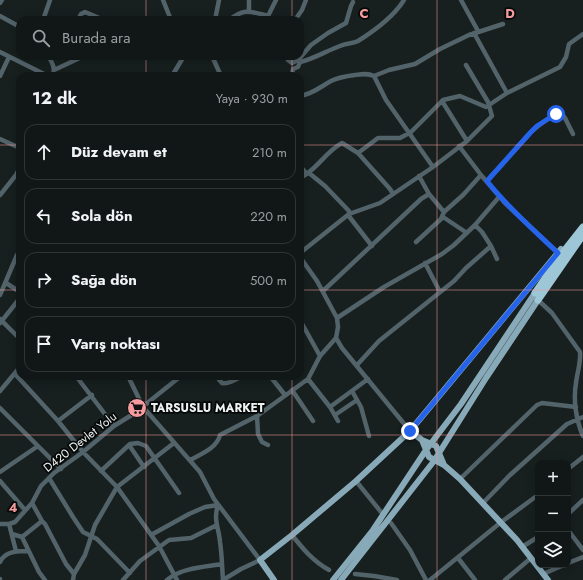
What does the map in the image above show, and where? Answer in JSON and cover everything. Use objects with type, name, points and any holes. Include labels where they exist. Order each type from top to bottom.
[{"type":"highway","points":[[536,297],[569,245],[583,227]]},
{"type":"highway","points":[[536,297],[583,235]]},
{"type":"main road","points":[[274,580],[260,560],[356,481],[410,431],[583,224]]},
{"type":"main road","points":[[333,580],[373,530],[426,450],[461,404],[536,297]]},
{"type":"main road","points":[[341,580],[440,453],[536,297]]},
{"type":"main road","points":[[410,431],[422,440],[436,446],[444,465]]},
{"type":"main road","points":[[422,440],[429,457],[444,465],[460,479],[522,547],[548,580]]},
{"type":"street","points":[[44,16],[50,0]]},
{"type":"street","points":[[163,0],[169,16]]},
{"type":"street","points":[[216,16],[219,0]]},
{"type":"street","points":[[249,0],[249,11]]},
{"type":"street","points":[[269,16],[276,0]]},
{"type":"street","points":[[298,16],[306,0]]},
{"type":"street","points":[[304,60],[317,56],[341,45],[351,44],[357,41],[374,30],[396,11],[404,0]]},
{"type":"street","points":[[461,0],[507,93]]},
{"type":"street","points":[[304,55],[311,46],[328,33],[346,23],[350,6],[353,2]]},
{"type":"street","points":[[234,16],[249,11],[263,16]]},
{"type":"street","points":[[80,16],[85,12],[94,16]]},
{"type":"street","points":[[0,16],[16,25]]},
{"type":"street","points":[[304,95],[314,92],[340,77],[361,74],[370,74],[374,76],[389,70],[415,64],[440,49],[476,32],[503,24]]},
{"type":"street","points":[[358,153],[378,138],[400,138],[409,133],[444,100],[460,96],[486,108],[507,93],[560,67],[566,57],[569,44],[583,34]]},
{"type":"street","points":[[0,52],[40,72]]},
{"type":"street","points":[[0,76],[9,57]]},
{"type":"street","points":[[51,60],[54,70],[75,60]]},
{"type":"street","points":[[174,72],[181,60]]},
{"type":"street","points":[[214,60],[219,72]]},
{"type":"street","points":[[288,60],[292,63],[303,60]]},
{"type":"street","points":[[293,72],[293,70],[298,67],[299,61]]},
{"type":"street","points":[[304,250],[349,214],[380,203],[419,176],[467,141],[492,116],[489,105],[481,89],[466,65]]},
{"type":"street","points":[[374,76],[386,100],[433,166]]},
{"type":"street","points":[[442,101],[467,141]]},
{"type":"street","points":[[487,181],[537,126],[552,116],[560,112],[565,118],[573,134]]},
{"type":"street","points":[[0,139],[16,146]]},
{"type":"street","points":[[304,176],[309,173],[333,149],[342,143],[358,153],[393,194]]},
{"type":"street","points":[[459,146],[499,197],[558,253]]},
{"type":"street","points":[[304,171],[325,186],[348,211],[372,246]]},
{"type":"street","points":[[416,242],[481,175]]},
{"type":"street","points":[[419,176],[443,215],[468,233]]},
{"type":"street","points":[[0,196],[16,178]]},
{"type":"street","points":[[323,291],[429,194]]},
{"type":"street","points":[[337,318],[384,287],[442,254],[468,233],[499,197]]},
{"type":"street","points":[[475,225],[485,236],[497,259]]},
{"type":"street","points":[[357,365],[379,341],[454,282],[460,274],[491,246]]},
{"type":"street","points":[[0,295],[16,257]]},
{"type":"street","points":[[190,460],[208,450],[218,441],[220,435],[257,416],[308,379],[320,356],[336,338],[338,327],[337,318],[323,291],[304,262]]},
{"type":"street","points":[[425,263],[440,292]]},
{"type":"street","points":[[6,283],[16,289]]},
{"type":"street","points":[[536,297],[552,313],[580,352],[575,386],[577,418],[583,436]]},
{"type":"street","points":[[16,303],[1,321],[16,335]]},
{"type":"street","points":[[305,330],[320,356]]},
{"type":"street","points":[[336,338],[342,348],[410,431]]},
{"type":"street","points":[[1,389],[15,374]]},
{"type":"street","points":[[308,379],[330,407],[338,421]]},
{"type":"street","points":[[330,407],[368,379]]},
{"type":"street","points":[[20,380],[58,421],[83,452],[117,487],[159,546],[177,580]]},
{"type":"street","points":[[79,380],[114,426]]},
{"type":"street","points":[[130,380],[143,407],[200,472],[218,505],[260,560],[223,580],[220,541],[216,525],[218,505]]},
{"type":"street","name":"D420 Devlet Yolu","points":[[9,524],[15,522],[32,503],[41,486],[49,478],[114,426],[138,411],[176,380]]},
{"type":"street","points":[[219,380],[222,383],[235,380]]},
{"type":"street","points":[[273,380],[284,395]]},
{"type":"street","points":[[292,390],[313,421]]},
{"type":"street","points":[[352,391],[363,413],[369,436]]},
{"type":"street","points":[[58,421],[92,395]]},
{"type":"street","points":[[335,415],[357,400]]},
{"type":"street","points":[[460,479],[537,405],[542,403],[576,407]]},
{"type":"street","points":[[0,408],[61,469]]},
{"type":"street","points":[[257,416],[258,434],[262,442],[268,445]]},
{"type":"street","points":[[483,503],[514,472],[567,424],[577,418],[583,417]]},
{"type":"street","points":[[101,471],[129,445],[138,443],[146,446],[179,494]]},
{"type":"street","points":[[73,580],[74,574],[85,554],[95,525],[117,487],[174,443]]},
{"type":"street","points":[[129,445],[144,467]]},
{"type":"street","points":[[0,472],[38,446]]},
{"type":"street","points":[[571,467],[583,457]]},
{"type":"street","points":[[49,478],[83,532],[97,539],[130,573]]},
{"type":"street","points":[[0,481],[25,510]]},
{"type":"street","points":[[356,481],[381,512]]},
{"type":"street","points":[[430,580],[500,523],[537,496]]},
{"type":"street","points":[[571,511],[583,500]]},
{"type":"street","points":[[32,503],[66,564],[74,574]]},
{"type":"street","points":[[151,535],[189,514],[205,507],[218,505]]},
{"type":"street","points":[[22,537],[42,522]]},
{"type":"street","points":[[391,523],[410,550],[426,580]]},
{"type":"street","points":[[0,524],[9,524],[16,551]]},
{"type":"street","points":[[123,580],[140,561],[169,540],[191,538],[216,525]]},
{"type":"street","points":[[570,532],[583,550]]},
{"type":"street","points":[[12,534],[22,537]]},
{"type":"street","points":[[292,535],[310,557],[329,570]]},
{"type":"street","points":[[22,537],[39,572],[45,580]]},
{"type":"street","points":[[522,547],[535,539]]},
{"type":"street","points":[[0,562],[9,553],[16,551],[28,551]]},
{"type":"street","points":[[571,562],[583,557]]},
{"type":"street","points":[[458,558],[475,580]]},
{"type":"street","points":[[505,580],[531,558]]},
{"type":"street","points":[[167,580],[174,574],[222,564]]},
{"type":"street","points":[[543,574],[557,568]]},
{"type":"street","points":[[355,574],[397,580]]},
{"type":"place","name":"TARSUSLU MARKET","points":[[137,408]]},
{"type":"route","points":[[410,431],[558,253],[499,197],[487,181],[537,126],[556,114]]}]
